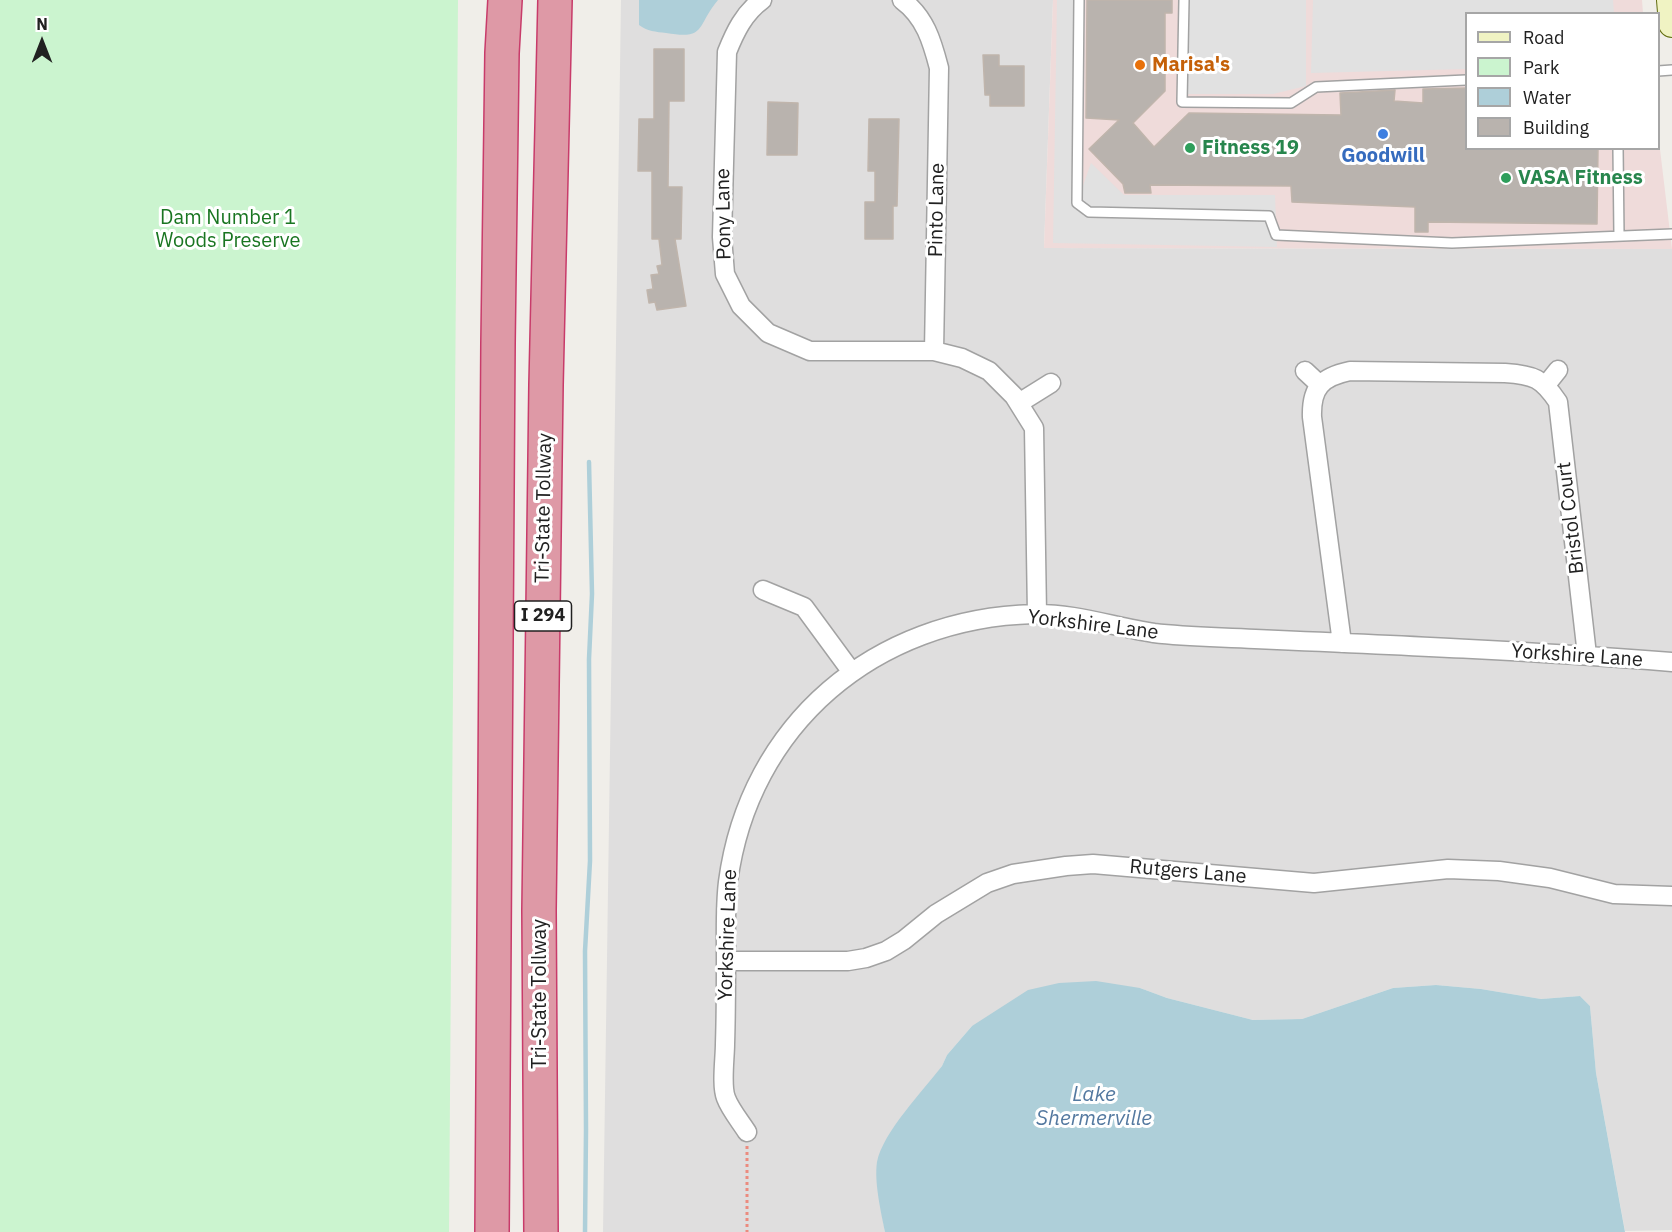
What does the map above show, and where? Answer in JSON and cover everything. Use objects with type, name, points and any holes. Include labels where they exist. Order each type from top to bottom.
[{"type":"highway","name":"I 294","points":[[492,1232],[498,354],[502,53],[505,0]]},
{"type":"highway","name":"Tri-State Tollway","points":[[541,1232],[539,910],[546,373],[555,0]]},
{"type":"main road","points":[[1670,0],[1672,24]]},
{"type":"street","name":"Pony Lane","points":[[762,0],[737,27],[727,52],[722,237],[725,274],[741,306],[768,333],[810,351],[934,351],[962,358],[988,371],[1019,403],[1034,428],[1036,614]]},
{"type":"street","name":"Pinto Lane","points":[[902,0],[914,9],[931,37],[939,68],[934,351]]},
{"type":"street","points":[[1342,643],[1311,417],[1311,399],[1320,385],[1333,374],[1350,371],[1526,374],[1546,385],[1558,370]]},
{"type":"street","points":[[1305,371],[1320,385]]},
{"type":"street","points":[[1019,403],[1051,383]]},
{"type":"street","name":"Bristol Court","points":[[1546,385],[1558,402],[1587,655]]},
{"type":"street","points":[[763,590],[804,607],[851,671]]},
{"type":"street","name":"Yorkshire Lane","points":[[747,1132],[724,1095],[726,897],[740,824],[754,788],[776,751],[798,721],[851,671],[896,646],[933,631],[964,622],[1036,614],[1082,619],[1158,633],[1587,655],[1672,662]]},
{"type":"street","name":"Rutgers Lane","points":[[726,961],[848,961],[866,958],[886,951],[904,940],[936,914],[987,883],[1013,874],[1084,864],[1314,883],[1448,869],[1499,871],[1550,878],[1614,894],[1672,896]]},
{"type":"lane","points":[[1079,0],[1077,203],[1089,212],[1269,216],[1276,235],[1452,243],[1672,234]]},
{"type":"lane","points":[[1184,0],[1182,102],[1291,103],[1316,87],[1465,80]]},
{"type":"lane","points":[[1618,150],[1619,236]]},
{"type":"path","points":[[747,1132],[747,1232]]},
{"type":"shaded area","points":[[621,0],[1053,0],[1044,248],[1672,249],[1672,1230],[1625,1231],[1596,1073],[1590,1006],[1580,996],[1541,999],[1481,989],[1436,985],[1393,988],[1302,1019],[1253,1020],[1167,998],[1140,988],[972,1026],[947,1055],[877,1163],[879,1196],[885,1232],[603,1232]]},
{"type":"shaded area","points":[[1053,0],[1642,0],[1643,12],[1465,12],[1465,150],[1660,149],[1672,249],[1044,248]]},
{"type":"shaded area","points":[[1057,0],[1079,0],[1078,200],[1091,163],[1124,195],[1275,195],[1277,247],[1053,243]]},
{"type":"shaded area","points":[[1184,0],[1306,0],[1306,86],[1273,94],[1182,94]]},
{"type":"shaded area","points":[[1313,0],[1613,0],[1614,12],[1465,12],[1465,69],[1311,73]]},
{"type":"green space","name":"Dam Number 1 Woods Preserve","points":[[0,0],[458,0],[449,1232],[0,1232]]},
{"type":"water","points":[[639,0],[718,0],[699,29],[679,35],[652,31],[639,25]]},
{"type":"water","name":"Lake Shermerville","points":[[1096,981],[1140,988],[1167,998],[1253,1020],[1302,1019],[1393,988],[1436,985],[1481,989],[1541,999],[1580,996],[1590,1006],[1596,1073],[1625,1232],[885,1232],[876,1179],[877,1162],[881,1150],[895,1125],[942,1066],[947,1055],[972,1026],[1028,990],[1059,983]]},
{"type":"building","points":[[1087,0],[1172,0],[1172,13],[1165,13],[1165,91],[1133,123],[1154,147],[1189,113],[1341,115],[1340,93],[1395,90],[1394,101],[1423,103],[1423,89],[1465,88],[1465,150],[1598,150],[1597,224],[1428,222],[1428,232],[1415,232],[1415,207],[1292,202],[1291,186],[1150,185],[1151,193],[1125,193],[1123,184],[1089,149],[1119,120],[1086,118]]},
{"type":"building","points":[[654,49],[684,49],[684,101],[669,101],[668,187],[682,187],[681,239],[675,239],[686,306],[657,310],[655,302],[649,303],[647,290],[653,289],[651,275],[659,274],[657,266],[662,265],[659,239],[652,239],[652,171],[638,171],[639,119],[654,119]]},
{"type":"building","points":[[983,55],[999,55],[999,66],[1024,66],[1024,106],[990,106],[990,95],[985,95]]},
{"type":"building","points":[[768,102],[798,103],[797,155],[767,155]]},
{"type":"building","points":[[869,119],[899,119],[897,206],[893,206],[893,239],[865,239],[865,202],[875,202],[875,171],[868,171]]},
{"type":"waterway","points":[[585,1232],[585,951],[590,861],[589,659],[592,594],[589,462]]},
{"type":"place","name":"Marisa's","points":[[1140,65]]},
{"type":"place","name":"Goodwill","points":[[1383,134]]},
{"type":"place","name":"Fitness 19","points":[[1190,148]]},
{"type":"place","name":"VASA Fitness","points":[[1506,178]]}]
